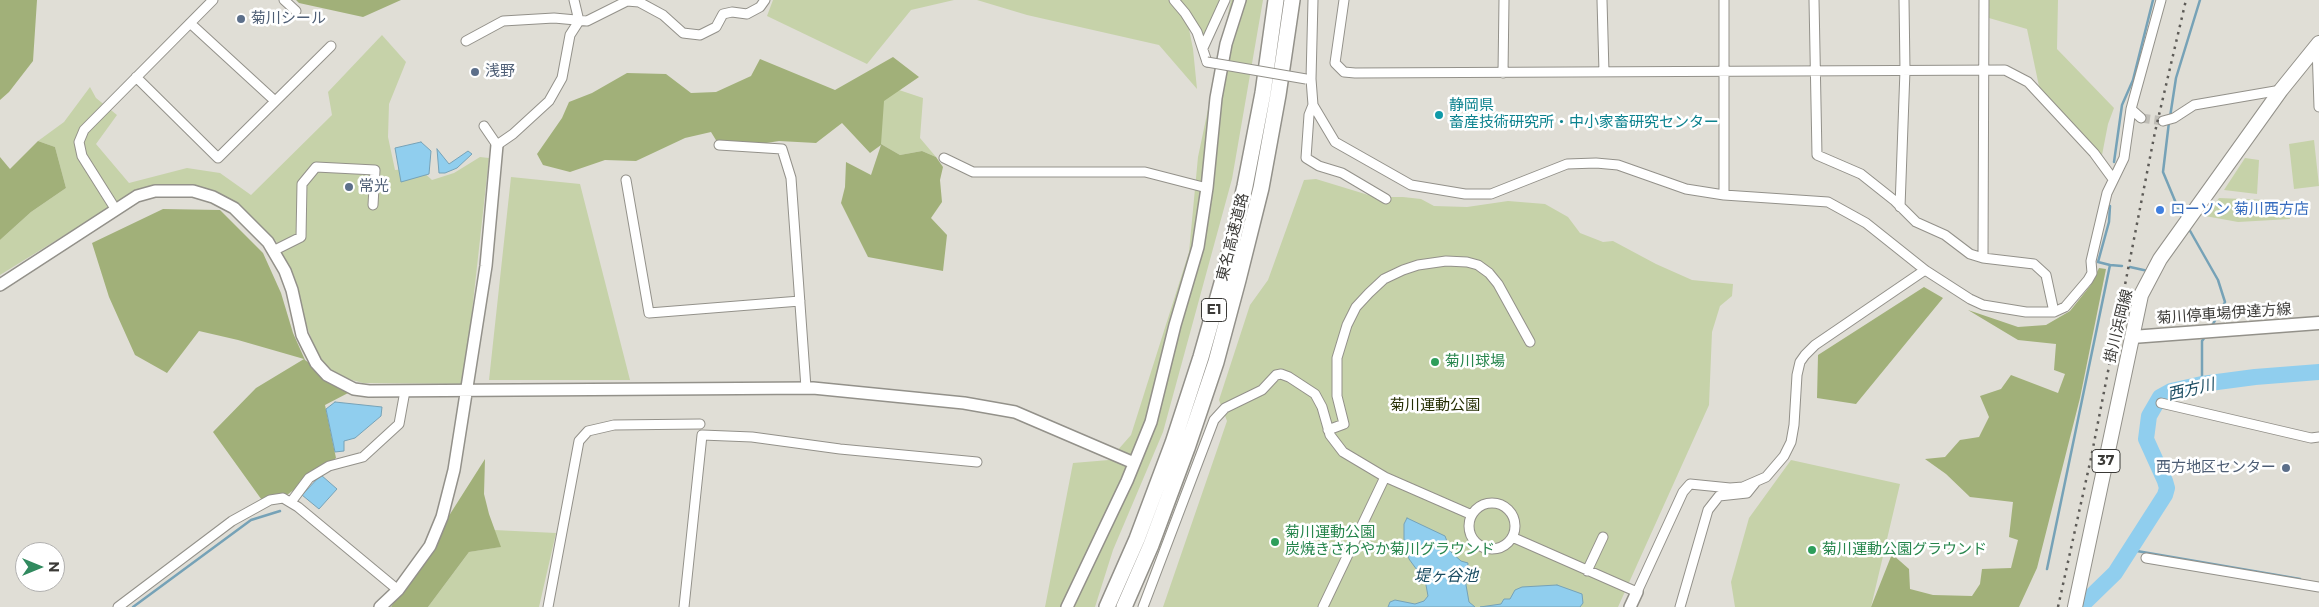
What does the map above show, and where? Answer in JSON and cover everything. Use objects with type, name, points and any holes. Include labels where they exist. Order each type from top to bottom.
[{"type":"highway","name":"東名高速道路","points":[[1107,607],[1137,539],[1173,443],[1216,303],[1245,186],[1263,93],[1276,0]]},
{"type":"highway","name":"東名高速道路","points":[[1124,607],[1151,544],[1187,448],[1216,362],[1261,188],[1278,95],[1292,0]]},
{"type":"main road","name":"掛川浜岡線","points":[[2075,607],[2144,288],[2156,266],[2282,90],[2318,44]]},
{"type":"main road","name":"菊川停車場伊達方線","points":[[2132,337],[2319,323]]},
{"type":"street","points":[[116,210],[82,156],[79,142],[84,130],[213,0]]},
{"type":"street","points":[[284,0],[296,11]]},
{"type":"street","points":[[497,145],[513,134],[550,101],[562,78],[570,35],[579,20],[574,0]]},
{"type":"street","points":[[466,41],[503,21],[554,18],[587,21],[627,1],[639,2],[663,15],[683,32],[700,35],[716,27],[723,14],[732,12],[747,14],[760,7],[765,0]]},
{"type":"street","points":[[1174,0],[1185,12],[1207,62],[1308,79]]},
{"type":"street","points":[[1202,48],[1225,0]]},
{"type":"street","points":[[1067,607],[1151,422],[1175,325],[1198,247],[1207,188],[1216,98],[1224,53],[1240,0]]},
{"type":"street","points":[[1313,0],[1308,79],[1313,105],[1335,142],[1411,185],[1465,194],[1490,194],[1567,164],[1596,163],[1618,165],[1686,189],[1724,195],[1828,202],[1866,223],[1925,270],[1970,299],[1983,305],[2026,312],[2054,312],[2065,307],[2088,280],[2092,272],[2091,261],[2107,193],[2124,158],[2131,109],[2161,0]]},
{"type":"street","points":[[1344,0],[1335,63],[1344,72],[2005,70],[2028,82],[2094,153],[2113,179]]},
{"type":"street","points":[[1503,73],[1504,0]]},
{"type":"street","points":[[1602,0],[1604,72]]},
{"type":"street","points":[[1724,0],[1724,195]]},
{"type":"street","points":[[1814,0],[1817,155],[1861,174],[1895,200],[1916,222],[1945,235],[1970,254],[1983,258],[2034,264],[2046,275],[2054,312]]},
{"type":"street","points":[[1900,207],[1905,70],[1904,0]]},
{"type":"street","points":[[1983,258],[1984,0]]},
{"type":"street","points":[[190,23],[275,101]]},
{"type":"street","points":[[2318,44],[2319,107]]},
{"type":"street","points":[[136,77],[218,158],[331,46]]},
{"type":"street","points":[[2163,121],[2174,118],[2194,105],[2282,90]]},
{"type":"street","points":[[1313,105],[1309,115],[1306,158],[1318,166],[1342,172],[1386,199]]},
{"type":"street","points":[[2131,109],[2141,118]]},
{"type":"street","points":[[380,607],[398,590],[430,546],[442,517],[454,470],[468,391],[486,266],[497,145],[484,126]]},
{"type":"street","points":[[719,145],[782,149],[791,178],[806,388]]},
{"type":"street","points":[[944,158],[973,172],[1145,172],[1207,188]]},
{"type":"street","points":[[273,251],[301,237],[302,184],[316,167],[375,170],[373,205]]},
{"type":"street","points":[[626,180],[649,313],[800,301]]},
{"type":"street","points":[[0,285],[137,196],[156,191],[193,191],[213,197],[234,208],[268,242],[285,271],[292,290],[302,335],[316,363],[327,375],[354,388],[369,391],[468,391],[806,388],[964,403],[1015,412],[1134,463]]},
{"type":"street","points":[[1328,430],[1344,424],[1338,396],[1337,358],[1347,324],[1356,307],[1369,293],[1384,279],[1403,270],[1418,265],[1446,261],[1467,262],[1478,265],[1490,273],[1498,284],[1530,342]]},
{"type":"street","points":[[1680,607],[1708,510],[1719,496],[1747,493],[1755,483],[1775,469],[1791,442],[1797,375],[1800,362],[1805,355],[1822,340],[1925,270]]},
{"type":"street","points":[[1143,607],[1214,420],[1224,408],[1262,390],[1276,375],[1281,374],[1303,385],[1315,394],[1322,407],[1328,430],[1337,448],[1385,477],[1472,515]]},
{"type":"street","points":[[290,502],[309,478],[329,466],[363,457],[399,424],[405,391]]},
{"type":"street","points":[[2161,403],[2311,438],[2319,437]]},
{"type":"street","points":[[548,607],[579,441],[588,431],[614,424],[700,424]]},
{"type":"street","points":[[684,607],[702,435],[752,437],[840,449],[977,462]]},
{"type":"street","points":[[1323,607],[1385,477]]},
{"type":"street","points":[[1630,607],[1683,492],[1690,484],[1730,488],[1755,483]]},
{"type":"street","points":[[118,607],[232,521],[270,500],[284,498],[398,590]]},
{"type":"street","points":[[1490,503],[1503,506],[1513,516],[1514,530],[1512,537],[1502,547],[1495,549],[1481,546],[1471,535],[1470,521],[1472,515],[1477,509],[1490,503]]},
{"type":"street","points":[[1587,571],[1603,536]]},
{"type":"street","points":[[1512,537],[1637,592]]},
{"type":"street","points":[[2146,558],[2319,587]]},
{"type":"green space","points":[[0,0],[37,0],[33,61],[9,92],[0,100]]},
{"type":"green space","points":[[296,0],[401,0],[363,17],[299,3]]},
{"type":"green space","points":[[773,0],[954,0],[911,10],[867,64],[767,16]]},
{"type":"green space","points":[[977,0],[1225,0],[1206,41],[1186,14],[1193,49],[1197,89],[1159,45],[1027,15]]},
{"type":"green space","points":[[1231,0],[1263,0],[1232,179],[1163,432],[1113,550],[1095,607],[1045,607],[1073,463],[1109,460],[1131,435],[1189,252],[1198,157]]},
{"type":"green space","points":[[1989,0],[2058,0],[2057,49],[2114,108],[2108,124],[2102,155],[2040,91],[2027,29],[1989,18]]},
{"type":"green space","points":[[382,35],[406,62],[389,104],[388,137],[395,170],[419,168],[432,180],[454,173],[480,157],[489,158],[464,384],[363,383],[338,376],[318,357],[276,241],[216,192],[181,185],[141,188],[0,275],[0,240],[31,212],[66,188],[55,147],[38,141],[64,122],[90,87],[96,98],[117,115],[96,144],[129,183],[187,168],[220,173],[251,195],[332,115],[328,92]]},
{"type":"green space","points":[[893,57],[919,77],[884,101],[881,144],[900,155],[922,151],[936,157],[943,167],[940,180],[942,202],[931,218],[947,235],[943,271],[868,257],[841,203],[845,187],[846,162],[871,175],[881,145],[870,153],[842,123],[816,143],[779,141],[722,150],[711,132],[685,138],[636,161],[605,160],[570,172],[543,165],[537,154],[562,118],[569,102],[592,93],[627,73],[666,74],[691,93],[716,92],[751,76],[760,59],[835,90]]},
{"type":"green space","points":[[896,89],[923,98],[920,138],[936,157],[922,151],[900,155],[881,144],[880,99]]},
{"type":"green space","points":[[2314,140],[2319,186],[2294,189],[2289,144]]},
{"type":"green space","points":[[38,141],[55,147],[66,188],[31,212],[0,240],[0,157],[10,169]]},
{"type":"green space","points":[[2245,158],[2259,160],[2257,194],[2224,190]]},
{"type":"green space","points":[[511,177],[580,184],[630,380],[489,380]]},
{"type":"green space","name":"菊川運動公園","points":[[1316,179],[1375,197],[1421,199],[1434,206],[1467,207],[1508,201],[1545,204],[1568,217],[1580,233],[1603,242],[1613,241],[1656,264],[1692,280],[1733,284],[1732,296],[1720,306],[1712,332],[1709,405],[1618,607],[1163,607],[1227,421],[1219,400],[1250,305],[1268,280],[1304,180]]},
{"type":"green space","points":[[2219,198],[2289,201],[2290,219],[2238,222],[2205,216]]},
{"type":"green space","points":[[163,209],[220,210],[263,253],[281,293],[293,333],[305,360],[350,392],[325,405],[336,458],[283,498],[264,503],[213,432],[256,388],[304,359],[199,331],[167,373],[135,355],[109,297],[92,243]]},
{"type":"green space","points":[[2099,268],[2106,269],[2080,398],[2037,568],[2019,607],[1871,607],[1892,554],[1909,569],[1910,589],[1933,595],[1972,596],[1980,584],[1982,569],[2011,568],[2018,540],[2009,537],[2013,502],[1970,497],[1946,474],[1925,459],[1945,457],[1960,440],[1979,437],[1989,417],[1980,396],[2001,389],[2011,375],[2058,393],[2065,374],[2054,370],[2056,344],[2018,340],[1968,310],[2018,327],[2046,325],[2070,311],[2090,286]]},
{"type":"green space","points":[[1924,287],[1943,298],[1856,404],[1817,398],[1818,355]]},
{"type":"green space","points":[[485,459],[484,494],[501,547],[469,552],[428,607],[391,607]]},
{"type":"green space","name":"菊川運動公園グラウンド","points":[[1791,460],[1900,484],[1871,607],[1735,607],[1731,582],[1749,518]]},
{"type":"green space","points":[[494,530],[556,533],[539,607],[428,607],[469,552],[500,547]]},
{"type":"water","points":[[421,142],[431,151],[429,174],[401,182],[395,148]]},
{"type":"water","points":[[437,149],[449,164],[468,151],[472,154],[457,168],[445,173],[439,173]]},
{"type":"water","points":[[335,402],[382,407],[381,416],[355,438],[344,441],[344,451],[335,452],[326,409]]},
{"type":"water","points":[[321,475],[337,489],[319,509],[302,495]]},
{"type":"water","name":"堤ヶ谷池","points":[[1407,518],[1445,536],[1451,552],[1461,561],[1468,563],[1466,585],[1469,602],[1475,607],[1388,607],[1390,602],[1395,600],[1415,604],[1424,601],[1428,596],[1424,574],[1417,570],[1409,559],[1404,539],[1404,524]]},
{"type":"water","name":"堤ヶ谷池","points":[[1557,585],[1582,594],[1583,603],[1580,607],[1480,607],[1501,604],[1504,599],[1510,599],[1515,590],[1522,587]]},
{"type":"waterway","points":[[2114,162],[2122,105],[2133,80],[2153,0]]},
{"type":"waterway","points":[[2170,117],[2176,78],[2200,0]]},
{"type":"waterway","points":[[2169,122],[2163,172],[2183,220]]},
{"type":"waterway","points":[[2047,569],[2110,265],[2098,262],[2109,222],[2110,206]]},
{"type":"waterway","points":[[2189,229],[2218,280],[2225,302],[2212,326]]},
{"type":"waterway","points":[[2110,265],[2122,266]]},
{"type":"waterway","points":[[2130,267],[2148,271]]},
{"type":"waterway","points":[[2202,384],[2202,341],[2205,337]]},
{"type":"waterway","name":"西方川","points":[[2080,607],[2115,573],[2165,495],[2167,488],[2165,481],[2146,439],[2149,416],[2160,397],[2171,391],[2202,384],[2255,377],[2319,372]]},
{"type":"waterway","points":[[133,607],[251,520],[280,511]]},
{"type":"waterway","points":[[2131,550],[2300,579]]},
{"type":"tunnel","points":[[2141,118],[2163,121]]},
{"type":"railway","points":[[2058,607],[2091,458],[2155,132],[2186,0]]},
{"type":"place","name":"菊川シール","points":[[241,19]]},
{"type":"place","name":"浅野","points":[[475,72]]},
{"type":"place","name":"静岡県 畜産技術研究所・中小家畜研究センター","points":[[1439,115]]},
{"type":"place","name":"常光","points":[[349,187]]},
{"type":"place","name":"ローソン 菊川西方店","points":[[2160,210]]},
{"type":"place","name":"菊川球場","points":[[1435,362]]},
{"type":"place","name":"西方地区センター","points":[[2286,468]]},
{"type":"place","name":"菊川運動公園 炭焼きさわやか菊川グラウンド","points":[[1275,542]]},
{"type":"place","name":"菊川運動公園グラウンド","points":[[1812,550]]}]
